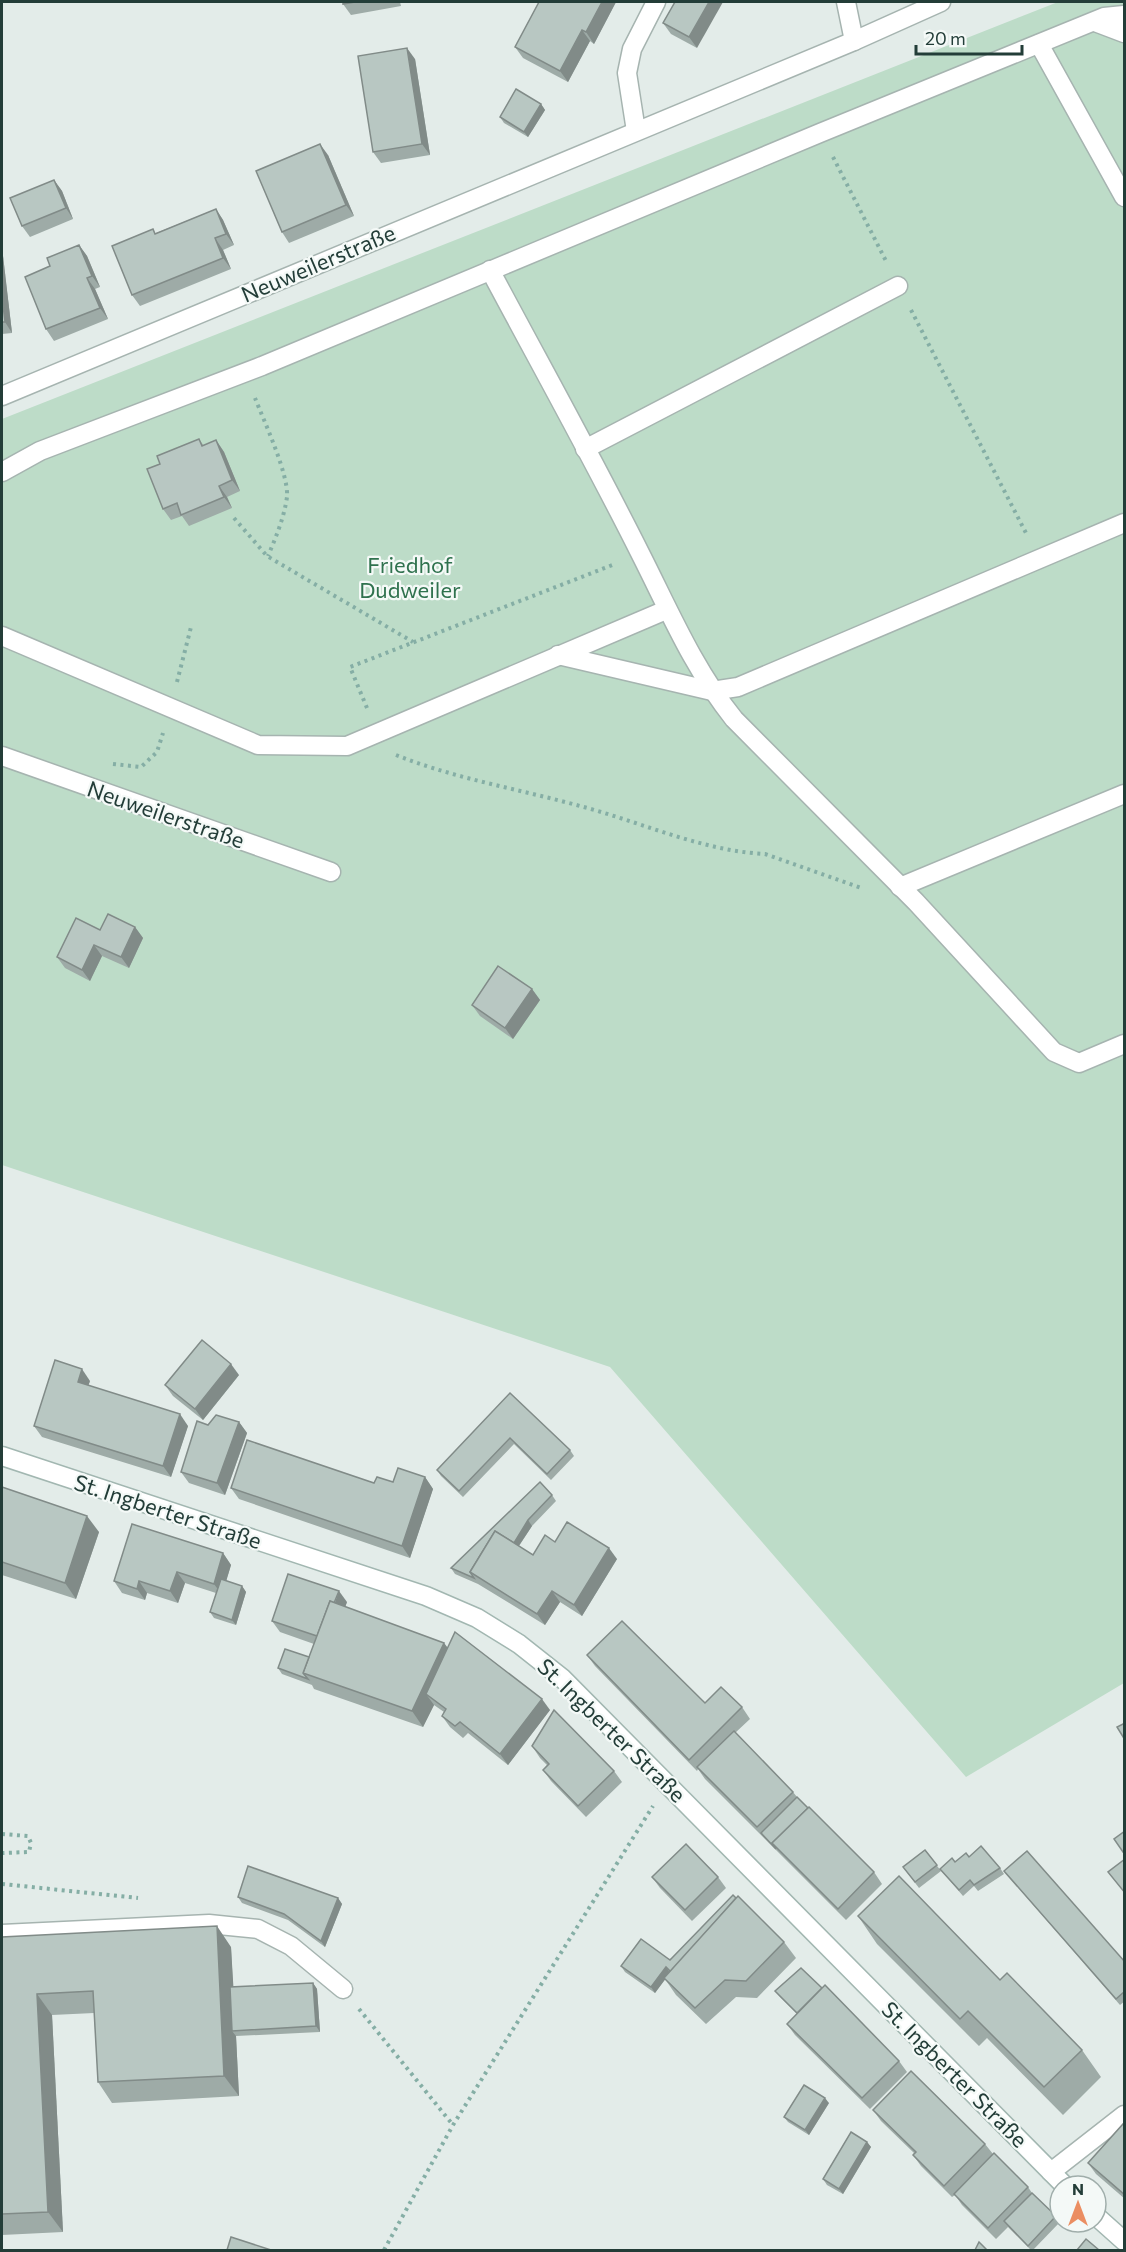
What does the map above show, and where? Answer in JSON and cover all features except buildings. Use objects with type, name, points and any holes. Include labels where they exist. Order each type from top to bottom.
[{"type":"street","points":[[636,131],[627,73],[632,49],[657,2]]},
{"type":"street","points":[[846,2],[854,41]]},
{"type":"street","name":"Neuweilerstraße","points":[[2,396],[854,41],[941,2]]},
{"type":"street","points":[[2,472],[40,451],[245,372],[1104,17],[1125,15]]},
{"type":"street","points":[[1095,22],[1125,33]]},
{"type":"street","points":[[1040,44],[1125,197]]},
{"type":"street","points":[[490,270],[640,554],[666,610],[711,691],[734,719],[900,887],[1054,1052],[1079,1063],[1125,1044]]},
{"type":"street","points":[[585,449],[898,286]]},
{"type":"street","points":[[558,655],[711,691],[738,687],[1125,523]]},
{"type":"street","points":[[2,636],[258,745],[347,746],[666,610]]},
{"type":"street","name":"Neuweilerstraße","points":[[2,756],[332,872]]},
{"type":"street","points":[[900,887],[1125,794]]},
{"type":"street","name":"St. Ingberter Straße","points":[[2,1456],[426,1596],[477,1618],[519,1644],[562,1678],[1051,2172]]},
{"type":"street","points":[[2,1934],[209,1924],[258,1929],[291,1946],[343,1989]]},
{"type":"street","points":[[1051,2172],[1125,2115]]},
{"type":"street","points":[[1108,2226],[1125,2241]]},
{"type":"path","points":[[820,133],[1039,559]]},
{"type":"path","points":[[245,372],[277,453],[287,494],[280,526],[267,556]]},
{"type":"path","points":[[234,518],[267,556],[414,642]]},
{"type":"path","points":[[377,733],[350,667],[640,554]]},
{"type":"path","points":[[183,660],[191,627]]},
{"type":"path","points":[[359,741],[430,769],[582,806],[686,838],[749,853],[765,854],[867,890]]},
{"type":"path","points":[[384,2250],[453,2125],[667,1783]]},
{"type":"path","points":[[2,1834],[28,1836],[32,1843],[29,1852],[2,1853]]},
{"type":"path","points":[[2,1884],[143,1898]]},
{"type":"path","points":[[343,1989],[453,2125]]},
{"type":"green space","name":"Friedhof Dudweiler","points":[[1058,2],[1124,2],[1124,1683],[966,1777],[610,1367],[2,1165],[2,419]]}]
